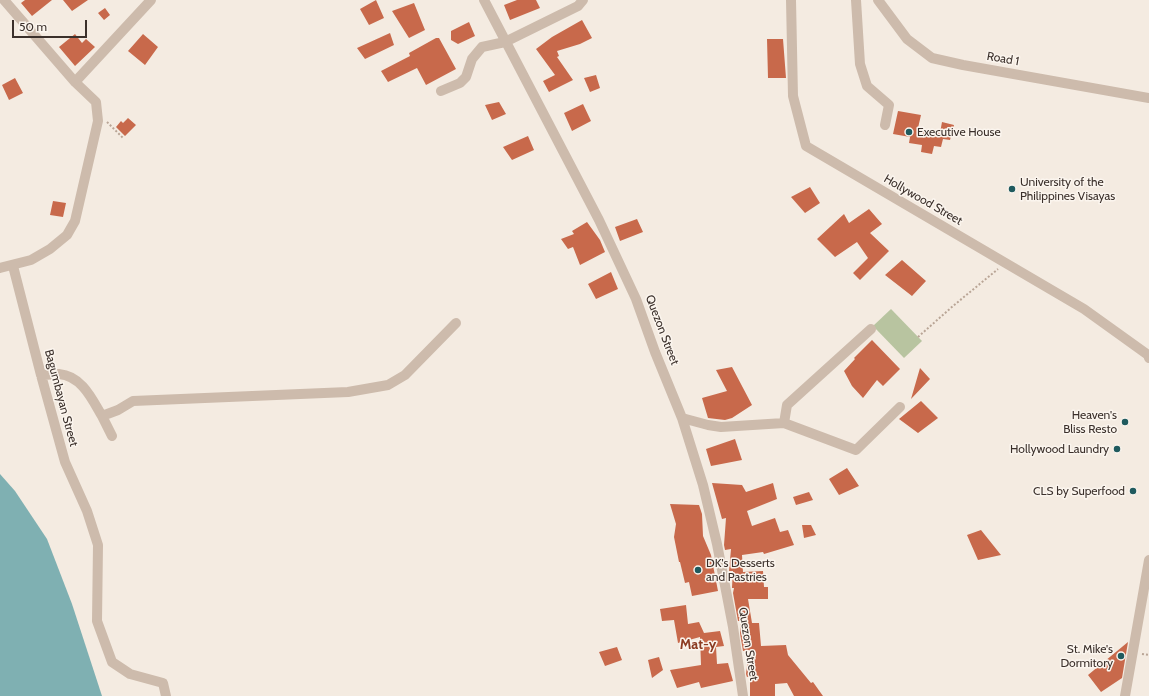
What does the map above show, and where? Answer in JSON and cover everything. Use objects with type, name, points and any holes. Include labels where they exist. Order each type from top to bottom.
[{"type":"street","points":[[0,268],[13,266],[31,260],[50,249],[67,235],[75,221],[98,121],[97,107],[4,0]]},
{"type":"street","points":[[75,82],[151,0]]},
{"type":"street","name":"Quezon Street","points":[[484,0],[599,220],[636,300],[682,418],[703,485],[717,544],[733,627],[743,696]]},
{"type":"street","points":[[441,91],[460,83],[466,77],[472,59],[482,47],[505,42],[578,6],[583,0]]},
{"type":"street","name":"Hollywood Street","points":[[791,0],[793,96],[806,146],[1084,309],[1149,358]]},
{"type":"street","points":[[856,0],[860,64],[867,86],[888,105],[885,125]]},
{"type":"street","name":"Road 1","points":[[878,0],[907,39],[932,58],[963,65],[1149,98]]},
{"type":"street","name":"Bagumbayan Street","points":[[13,266],[65,462],[87,511],[98,545],[98,621],[112,662],[130,674],[163,683],[166,696]]},
{"type":"street","points":[[102,416],[118,410],[133,401],[348,392],[388,385],[405,375],[456,323]]},
{"type":"street","points":[[784,423],[787,405],[871,329]]},
{"type":"street","points":[[41,375],[60,374],[76,380],[86,391],[102,416],[112,436]]},
{"type":"street","points":[[682,418],[721,427],[784,423],[856,450],[900,407]]},
{"type":"street","points":[[1125,696],[1149,560]]},
{"type":"path","points":[[97,107],[123,138]]},
{"type":"path","points":[[918,337],[999,268]]},
{"type":"green space","points":[[891,309],[922,341],[904,358],[873,326]]},
{"type":"water","points":[[0,474],[15,491],[47,539],[72,604],[102,696],[0,696]]},
{"type":"building","points":[[25,0],[52,0],[32,16],[21,3]]},
{"type":"building","points":[[63,0],[88,0],[72,11]]},
{"type":"building","points":[[376,0],[384,18],[369,25],[360,9]]},
{"type":"building","points":[[517,0],[536,0],[540,8],[510,20],[504,5]]},
{"type":"building","points":[[414,3],[425,30],[409,38],[392,11]]},
{"type":"building","points":[[105,8],[110,15],[104,20],[98,13]]},
{"type":"building","points":[[582,20],[592,38],[580,44],[557,51],[559,56],[557,57],[573,80],[549,92],[543,81],[555,75],[536,49],[552,37]]},
{"type":"building","points":[[469,22],[475,36],[458,44],[451,40],[451,31]]},
{"type":"building","points":[[390,33],[394,45],[365,59],[357,48]]},
{"type":"building","points":[[75,34],[82,43],[86,39],[95,47],[75,66],[59,47]]},
{"type":"building","points":[[143,34],[158,47],[145,65],[128,51]]},
{"type":"building","points":[[436,38],[439,38],[456,69],[426,85],[417,68],[388,82],[381,71],[410,56],[409,53]]},
{"type":"building","points":[[767,39],[783,39],[786,78],[768,78]]},
{"type":"building","points":[[596,75],[600,88],[590,92],[584,78]]},
{"type":"building","points":[[15,78],[23,93],[9,100],[2,85]]},
{"type":"building","points":[[499,102],[506,114],[492,120],[485,105]]},
{"type":"building","points":[[583,104],[591,121],[572,131],[564,113]]},
{"type":"building","name":"Executive House","points":[[898,111],[921,115],[918,128],[940,133],[942,122],[954,125],[950,140],[943,139],[941,147],[934,146],[932,154],[921,152],[922,145],[909,143],[910,137],[893,134]]},
{"type":"building","points":[[128,118],[136,125],[125,136],[116,127],[121,121],[123,123]]},
{"type":"building","points":[[528,136],[534,150],[512,160],[503,147]]},
{"type":"building","points":[[810,187],[820,203],[805,213],[791,197]]},
{"type":"building","points":[[53,201],[66,203],[63,217],[50,215]]},
{"type":"building","points":[[869,209],[882,224],[870,233],[889,251],[860,280],[853,273],[868,258],[857,242],[835,257],[817,239],[844,214],[849,223]]},
{"type":"building","points":[[637,219],[643,232],[620,241],[615,227]]},
{"type":"building","points":[[587,222],[600,240],[605,252],[580,265],[573,247],[568,249],[561,239],[574,234],[572,231]]},
{"type":"building","points":[[902,260],[926,281],[912,296],[885,275]]},
{"type":"building","points":[[611,272],[618,289],[596,299],[588,284]]},
{"type":"building","points":[[872,340],[900,369],[883,386],[877,380],[863,398],[852,386],[844,371],[855,359],[854,358]]},
{"type":"building","points":[[732,367],[752,405],[732,418],[725,420],[708,418],[702,398],[727,391],[716,370]]},
{"type":"building","points":[[920,368],[930,379],[911,399]]},
{"type":"building","points":[[921,401],[938,418],[918,433],[899,419]]},
{"type":"building","points":[[735,439],[742,460],[711,466],[706,449]]},
{"type":"building","points":[[847,468],[859,486],[839,495],[829,479]]},
{"type":"building","points":[[712,483],[742,485],[746,492],[773,483],[777,499],[747,511],[752,526],[775,518],[780,532],[788,530],[794,545],[764,554],[763,552],[742,555],[743,572],[763,571],[764,587],[768,587],[768,599],[748,599],[752,623],[759,623],[761,646],[786,645],[788,655],[811,683],[813,682],[823,696],[794,696],[787,683],[775,684],[775,696],[750,696],[750,676],[747,677],[746,674],[749,650],[743,651],[740,633],[741,621],[738,621],[733,593],[734,588],[732,588],[733,571],[729,571],[731,549],[725,550],[724,545],[726,518],[722,519]]},
{"type":"building","points":[[809,492],[813,500],[796,505],[793,497]]},
{"type":"building","points":[[670,504],[699,505],[702,514],[703,536],[711,555],[718,591],[692,596],[689,582],[685,583],[679,562],[674,537],[676,524]]},
{"type":"building","points":[[802,525],[811,525],[816,535],[804,538]]},
{"type":"building","points":[[981,530],[1001,555],[978,560],[967,535]]},
{"type":"building","points":[[686,605],[688,624],[699,622],[704,633],[720,631],[724,646],[716,647],[717,664],[728,663],[733,681],[701,688],[699,682],[677,688],[670,670],[701,665],[700,637],[678,643],[674,620],[662,621],[660,609]]},
{"type":"building","name":"St. Mike's Dormitory","points":[[1128,642],[1122,678],[1101,692],[1088,675]]},
{"type":"building","points":[[617,647],[622,660],[605,666],[599,652]]},
{"type":"building","points":[[659,657],[663,670],[652,678],[648,660]]},
{"type":"place","name":"Executive House","points":[[909,132]]},
{"type":"place","name":"University of the Philippines Visayas","points":[[1012,189]]},
{"type":"place","name":"Heaven's Bliss Resto","points":[[1125,422]]},
{"type":"place","name":"Hollywood Laundry","points":[[1117,449]]},
{"type":"place","name":"CLS by Superfood","points":[[1133,491]]},
{"type":"place","name":"DK's Desserts and Pastries","points":[[698,570]]},
{"type":"place","name":"St. Mike's Dormitory","points":[[1121,656]]},
{"type":"district","name":"Mat-y","points":[[698,645]]}]
